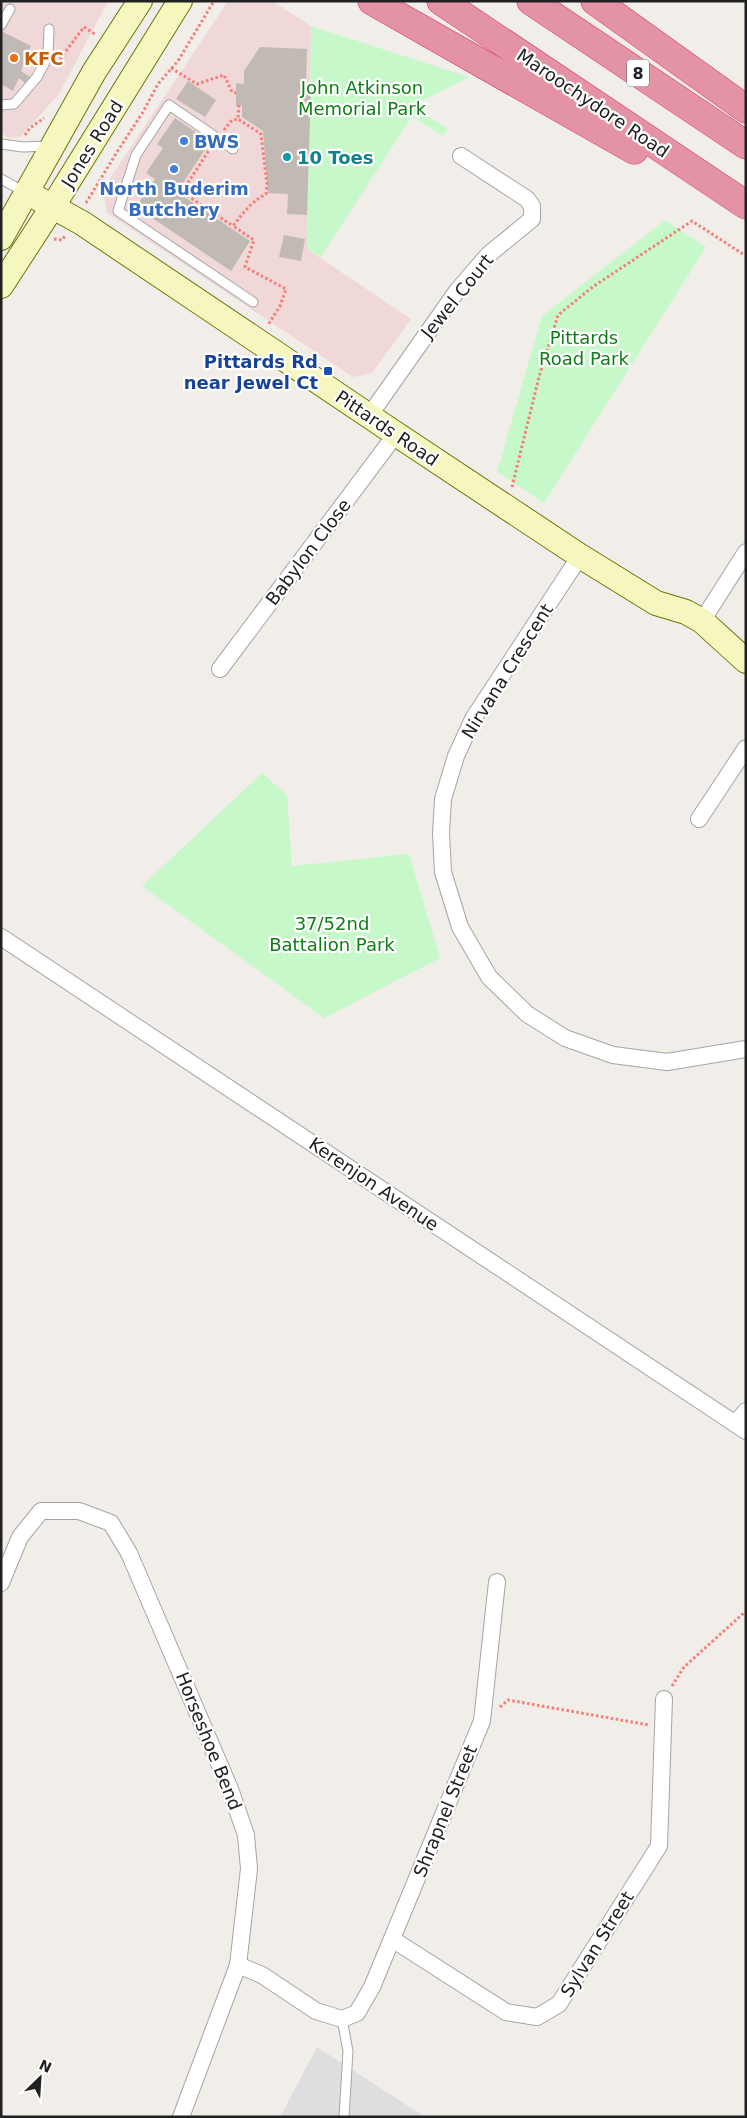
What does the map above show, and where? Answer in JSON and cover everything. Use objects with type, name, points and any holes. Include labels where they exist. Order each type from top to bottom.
[{"type":"highway","points":[[372,1],[658,164],[691,169]]},
{"type":"highway","name":"Maroochydore Road","points":[[441,1],[746,205]]},
{"type":"highway","name":"8","points":[[531,1],[746,145]]},
{"type":"highway","points":[[595,1],[746,109]]},
{"type":"street","name":"Jones Road","points":[[1,238],[28,193],[94,72],[140,1]]},
{"type":"street","name":"Jones Road","points":[[1,286],[180,1]]},
{"type":"street","name":"Jewel Court","points":[[369,416],[457,291],[488,255],[532,219],[532,206],[527,199],[461,156]]},
{"type":"street","name":"Pittards Road","points":[[28,193],[82,223],[580,556],[656,603],[686,612],[702,621],[746,661]]},
{"type":"street","name":"Babylon Close","points":[[220,669],[396,434]]},
{"type":"street","points":[[702,621],[746,552]]},
{"type":"street","name":"Nirvana Crescent","points":[[580,556],[474,719],[456,756],[443,798],[441,833],[443,872],[460,927],[490,977],[527,1014],[565,1038],[613,1055],[667,1062],[746,1048]]},
{"type":"street","points":[[700,819],[746,748]]},
{"type":"street","name":"Kerenjon Avenue","points":[[1,936],[740,1427]]},
{"type":"street","points":[[740,1427],[746,1411]]},
{"type":"street","name":"Horseshoe Bend","points":[[1,1583],[20,1536],[41,1511],[79,1511],[110,1523],[129,1553],[230,1789],[246,1835],[249,1869],[238,1965],[181,2117]]},
{"type":"street","name":"Shrapnel Street","points":[[342,2019],[357,2013],[372,1987],[482,1722],[496,1582]]},
{"type":"street","name":"Sylvan Street","points":[[392,1939],[506,2012],[536,2017],[559,2004],[659,1846],[664,1699]]},
{"type":"street","points":[[238,1965],[262,1976],[316,2011],[342,2019]]},
{"type":"lane","points":[[1,24],[10,9]]},
{"type":"lane","points":[[1,105],[14,104],[37,77],[48,54],[49,29]]},
{"type":"lane","points":[[233,149],[169,105],[136,155],[118,211],[252,302]]},
{"type":"lane","points":[[1,144],[24,147],[43,147],[54,144]]},
{"type":"lane","points":[[1,178],[28,193]]},
{"type":"lane","points":[[342,2019],[348,2051],[344,2117]]},
{"type":"path","points":[[172,68],[197,84],[224,75],[232,92],[236,93]]},
{"type":"path","points":[[238,119],[239,106]]},
{"type":"path","points":[[233,226],[245,210],[266,194],[267,184],[261,134],[238,119],[232,120],[217,138],[182,192],[233,226],[254,240],[244,267],[286,290],[280,306],[268,324]]},
{"type":"path","points":[[512,487],[539,377],[558,315],[594,286],[692,221],[746,256]]},
{"type":"path","points":[[664,1699],[684,1667],[746,1611]]},
{"type":"path","points":[[482,1722],[508,1700],[663,1728]]},
{"type":"shaded area","points":[[1,1],[108,1],[59,94],[20,137],[9,138],[1,133]]},
{"type":"shaded area","points":[[228,1],[272,1],[311,26],[307,249],[411,319],[372,373],[353,377],[107,213],[103,189]]},
{"type":"shaded area","points":[[317,2047],[425,2117],[280,2117]]},
{"type":"green space","name":"John Atkinson Memorial Park","points":[[311,26],[469,77],[423,100],[417,109],[448,129],[443,136],[412,116],[321,257],[307,249]]},
{"type":"green space","name":"Pittards Road Park","points":[[665,220],[706,247],[544,503],[497,472],[542,316]]},
{"type":"green space","name":"37/52nd Battalion Park","points":[[262,773],[287,795],[292,866],[409,854],[440,958],[324,1018],[142,886]]},
{"type":"building","name":"KFC","points":[[1,31],[31,46],[21,71],[30,77],[25,83],[19,78],[13,91],[3,85],[1,88]]},
{"type":"building","name":"10 Toes","points":[[260,47],[307,49],[306,86],[311,85],[307,215],[287,214],[288,194],[268,193],[263,131],[242,117],[242,105],[236,106],[236,83],[244,84],[244,71]]},
{"type":"building","points":[[188,81],[216,100],[205,117],[176,99]]},
{"type":"building","points":[[175,118],[210,142],[177,192],[250,241],[231,271],[136,207],[155,179],[146,173],[163,148],[157,144]]},
{"type":"building","points":[[284,235],[305,239],[301,261],[279,257]]},
{"type":"place","name":"KFC","points":[[14,58]]},
{"type":"place","name":"BWS","points":[[184,141]]},
{"type":"place","name":"10 Toes","points":[[287,157]]},
{"type":"place","name":"North Buderim Butchery","points":[[174,169]]},
{"type":"place","name":"Pittards Rd near Jewel Ct","points":[[328,371]]}]
